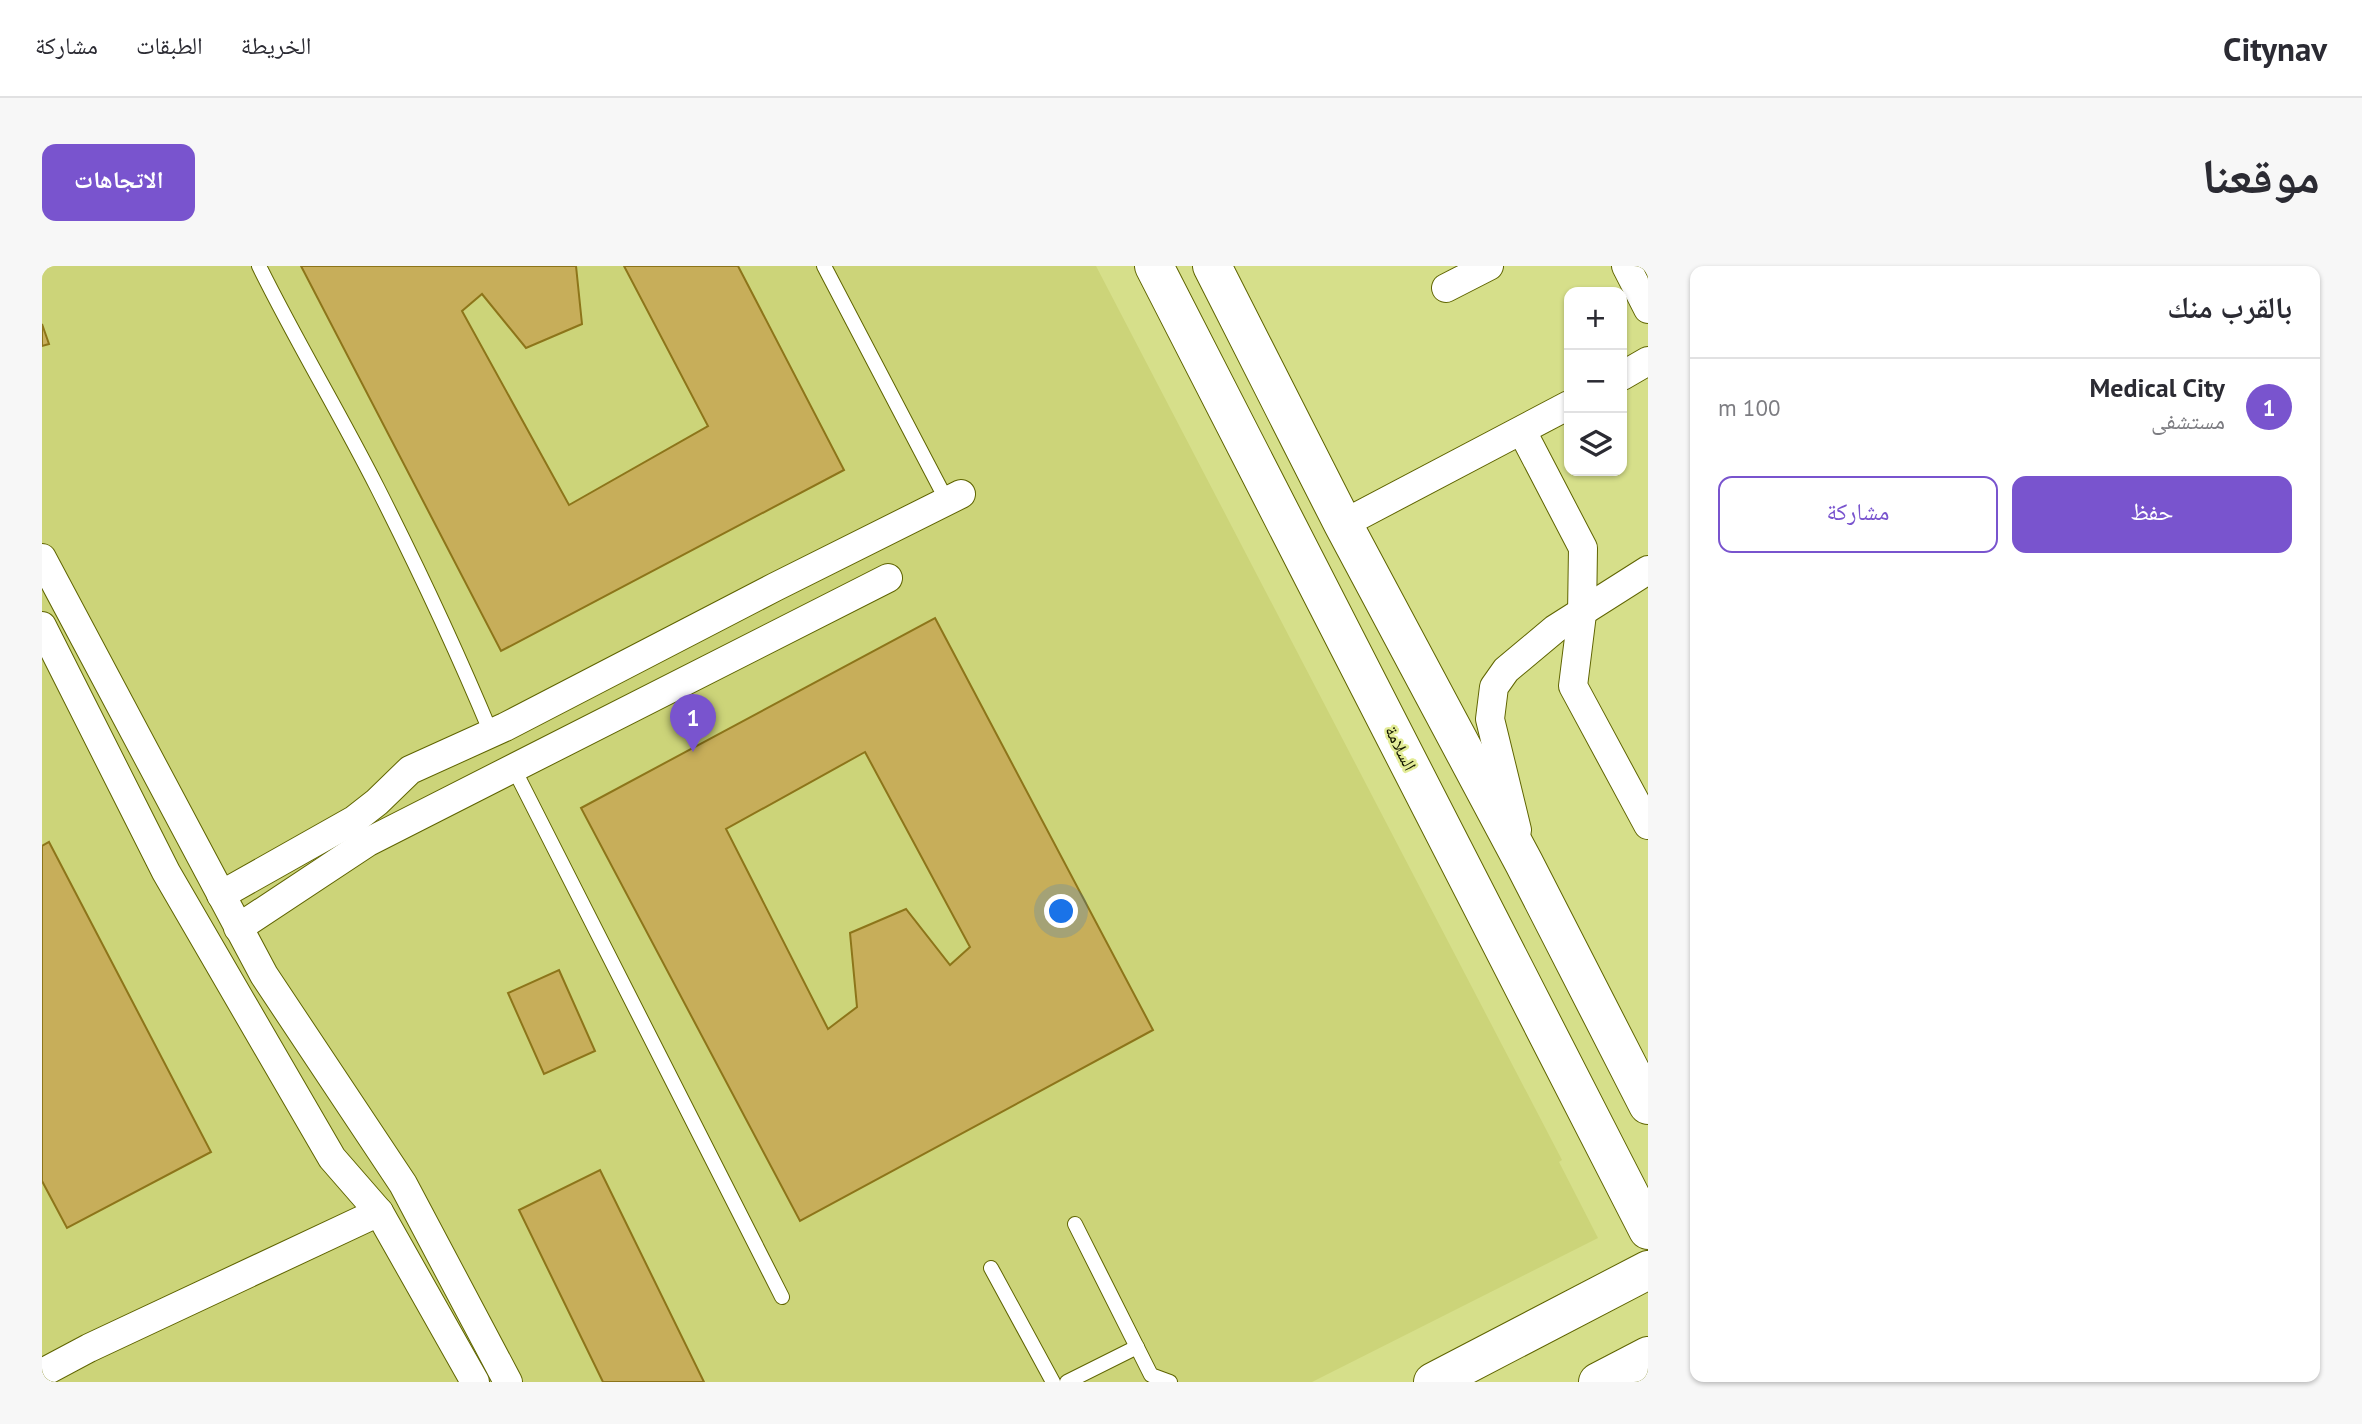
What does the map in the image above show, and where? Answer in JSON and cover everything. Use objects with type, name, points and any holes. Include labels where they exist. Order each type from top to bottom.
[{"type":"main road","name":"السلامة","points":[[1154,266],[1648,1230]]},
{"type":"main road","points":[[1212,266],[1343,524],[1524,863],[1648,1105]]},
{"type":"main road","points":[[1433,1382],[1648,1269]]},
{"type":"main road","points":[[1598,1382],[1648,1356]]},
{"type":"street","points":[[1446,288],[1489,266]]},
{"type":"street","points":[[1626,266],[1647,305]]},
{"type":"street","points":[[1627,373],[1648,361]]},
{"type":"street","points":[[1343,524],[1564,408]]},
{"type":"street","points":[[1522,432],[1583,548],[1582,614],[1573,685],[1648,825]]},
{"type":"street","points":[[221,895],[354,820],[410,770],[491,733],[954,498]]},
{"type":"street","points":[[42,558],[264,975],[403,1184],[508,1382]]},
{"type":"street","points":[[1524,863],[1490,719],[1494,687],[1506,670],[1555,629],[1648,570]]},
{"type":"street","points":[[238,928],[368,842],[888,578]]},
{"type":"street","points":[[42,626],[172,884],[332,1158],[379,1212],[474,1382]]},
{"type":"street","points":[[42,1373],[89,1348],[379,1212]]},
{"type":"lane","points":[[259,266],[297,343],[376,484],[431,595],[491,733]]},
{"type":"lane","points":[[824,266],[954,498]]},
{"type":"lane","points":[[514,769],[782,1297]]},
{"type":"lane","points":[[1074,1224],[1151,1375],[1170,1382]]},
{"type":"lane","points":[[991,1268],[1053,1382]]},
{"type":"lane","points":[[1067,1382],[1137,1347]]},
{"type":"shaded area","points":[[42,266],[1096,266],[1562,1160],[1559,1162],[1598,1238],[1312,1382],[42,1382]]},
{"type":"building","points":[[301,266],[576,266],[582,324],[526,348],[482,294],[462,311],[569,505],[708,426],[624,266],[738,266],[844,470],[501,651]]},
{"type":"building","points":[[42,324],[49,344],[42,346]]},
{"type":"building","points":[[935,618],[1153,1030],[800,1221],[581,808]],"holes":[[[865,752],[970,947],[950,965],[906,909],[850,933],[857,1007],[828,1029],[726,829]]]},
{"type":"building","points":[[49,842],[211,1152],[67,1228],[42,1181],[42,846]]},
{"type":"building","points":[[559,970],[595,1051],[544,1074],[508,993]]},
{"type":"building","points":[[600,1170],[704,1382],[603,1382],[519,1210]]},
{"type":"place","name":"Medical City","points":[[693,752]]}]
